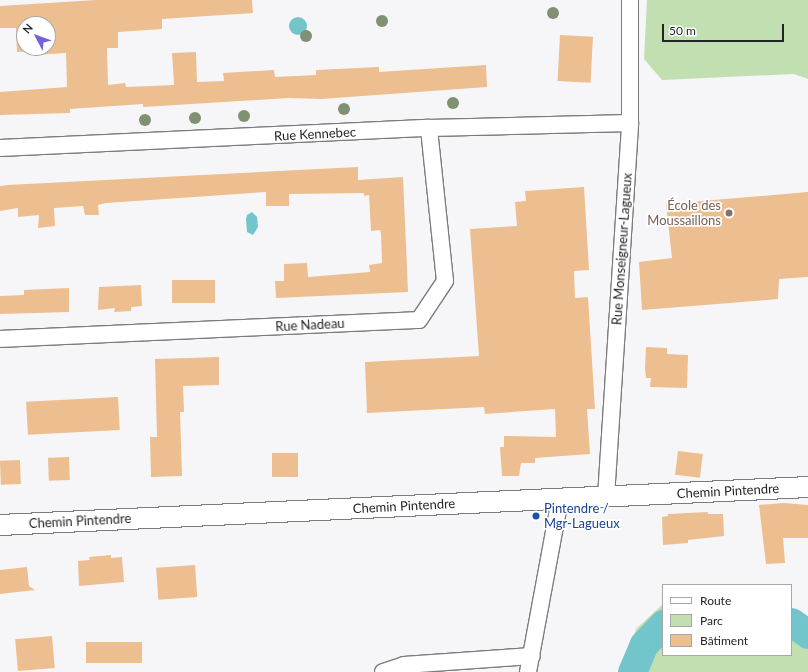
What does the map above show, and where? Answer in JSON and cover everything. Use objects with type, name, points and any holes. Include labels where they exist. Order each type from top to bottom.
[{"type":"street","name":"Rue Monseigneur-Lagueux","points":[[606,497],[630,123],[630,0]]},
{"type":"street","name":"Rue Kennebec","points":[[0,148],[428,128],[630,123]]},
{"type":"street","name":"Rue Nadeau","points":[[0,339],[420,320],[445,281],[428,128]]},
{"type":"street","name":"Chemin Pintendre","points":[[0,525],[808,487]]},
{"type":"street","points":[[528,672],[560,499]]},
{"type":"street","points":[[384,672],[404,665],[532,656]]},
{"type":"green space","points":[[647,0],[808,0],[808,79],[794,74],[662,80],[644,59]]},
{"type":"green space","points":[[662,605],[662,656],[792,656],[792,640],[808,644],[808,672],[624,672],[636,629]]},
{"type":"water","points":[[298,17],[304,20],[307,26],[304,32],[298,35],[292,32],[289,26],[292,20]]},
{"type":"water","points":[[252,212],[257,217],[258,227],[253,235],[247,232],[246,219],[247,215]]},
{"type":"building","points":[[96,0],[252,0],[253,13],[162,19],[162,29],[118,32],[118,48],[107,48],[108,85],[125,83],[126,87],[174,85],[172,53],[196,52],[197,82],[224,81],[223,73],[274,70],[275,77],[316,75],[316,70],[379,67],[379,72],[486,65],[487,87],[321,99],[289,98],[143,107],[143,104],[70,109],[70,113],[0,115],[0,92],[67,87],[66,53],[56,54],[56,16],[16,16],[16,28],[0,28],[0,6]]},
{"type":"building","points":[[560,35],[593,37],[591,83],[558,81]]},
{"type":"building","points":[[358,167],[358,180],[403,177],[408,292],[276,298],[275,281],[284,281],[284,264],[307,263],[308,277],[370,272],[369,265],[382,263],[380,230],[371,231],[369,195],[364,196],[364,193],[289,194],[289,206],[266,206],[266,192],[106,203],[98,205],[99,215],[85,215],[83,206],[54,208],[55,226],[38,228],[39,215],[18,217],[18,208],[0,211],[0,186],[8,185]]},
{"type":"building","points":[[584,187],[589,270],[574,271],[575,298],[588,297],[595,409],[587,409],[590,454],[535,458],[535,463],[521,463],[519,476],[502,476],[500,447],[504,447],[504,436],[556,437],[555,409],[485,414],[484,407],[367,413],[365,362],[479,356],[470,229],[517,226],[515,202],[526,201],[525,191]]},
{"type":"building","points":[[808,192],[808,277],[779,279],[778,299],[642,310],[639,262],[672,258],[666,204]]},
{"type":"building","points":[[172,280],[215,280],[215,303],[172,303]]},
{"type":"building","points":[[141,285],[142,306],[131,307],[131,311],[114,312],[115,308],[98,310],[99,287]]},
{"type":"building","points":[[69,288],[69,312],[0,314],[0,296],[24,295],[24,290]]},
{"type":"building","points":[[646,347],[667,348],[667,354],[688,355],[687,388],[650,387],[651,378],[646,378],[645,369]]},
{"type":"building","points":[[219,357],[219,385],[183,386],[184,412],[180,412],[182,476],[151,477],[150,437],[157,437],[155,359]]},
{"type":"building","points":[[118,397],[120,430],[28,435],[26,402]]},
{"type":"building","points":[[678,451],[703,454],[700,478],[675,475]]},
{"type":"building","points":[[272,453],[298,453],[298,477],[272,477]]},
{"type":"building","points":[[69,457],[70,480],[49,481],[48,458]]},
{"type":"building","points":[[20,460],[21,484],[1,485],[0,461]]},
{"type":"building","points":[[784,503],[808,505],[808,538],[783,538],[785,563],[766,564],[759,505]]},
{"type":"building","points":[[708,512],[708,514],[723,514],[724,536],[688,540],[688,543],[663,545],[662,517],[668,516],[668,514]]},
{"type":"building","points":[[111,555],[111,558],[122,557],[124,582],[79,586],[78,561],[90,560],[89,557]]},
{"type":"building","points":[[195,565],[197,597],[158,600],[156,568]]},
{"type":"building","points":[[27,567],[29,586],[35,590],[0,594],[0,570]]},
{"type":"building","points":[[52,636],[55,668],[18,671],[15,639]]},
{"type":"building","points":[[86,642],[142,642],[142,663],[86,663]]},
{"type":"waterway","points":[[792,623],[808,634]]},
{"type":"waterway","points":[[632,672],[644,644],[662,625]]},
{"type":"place","name":"École des Moussaillons","points":[[729,213]]},
{"type":"place","name":"Pintendre / Mgr-Lagueux","points":[[536,516]]}]
